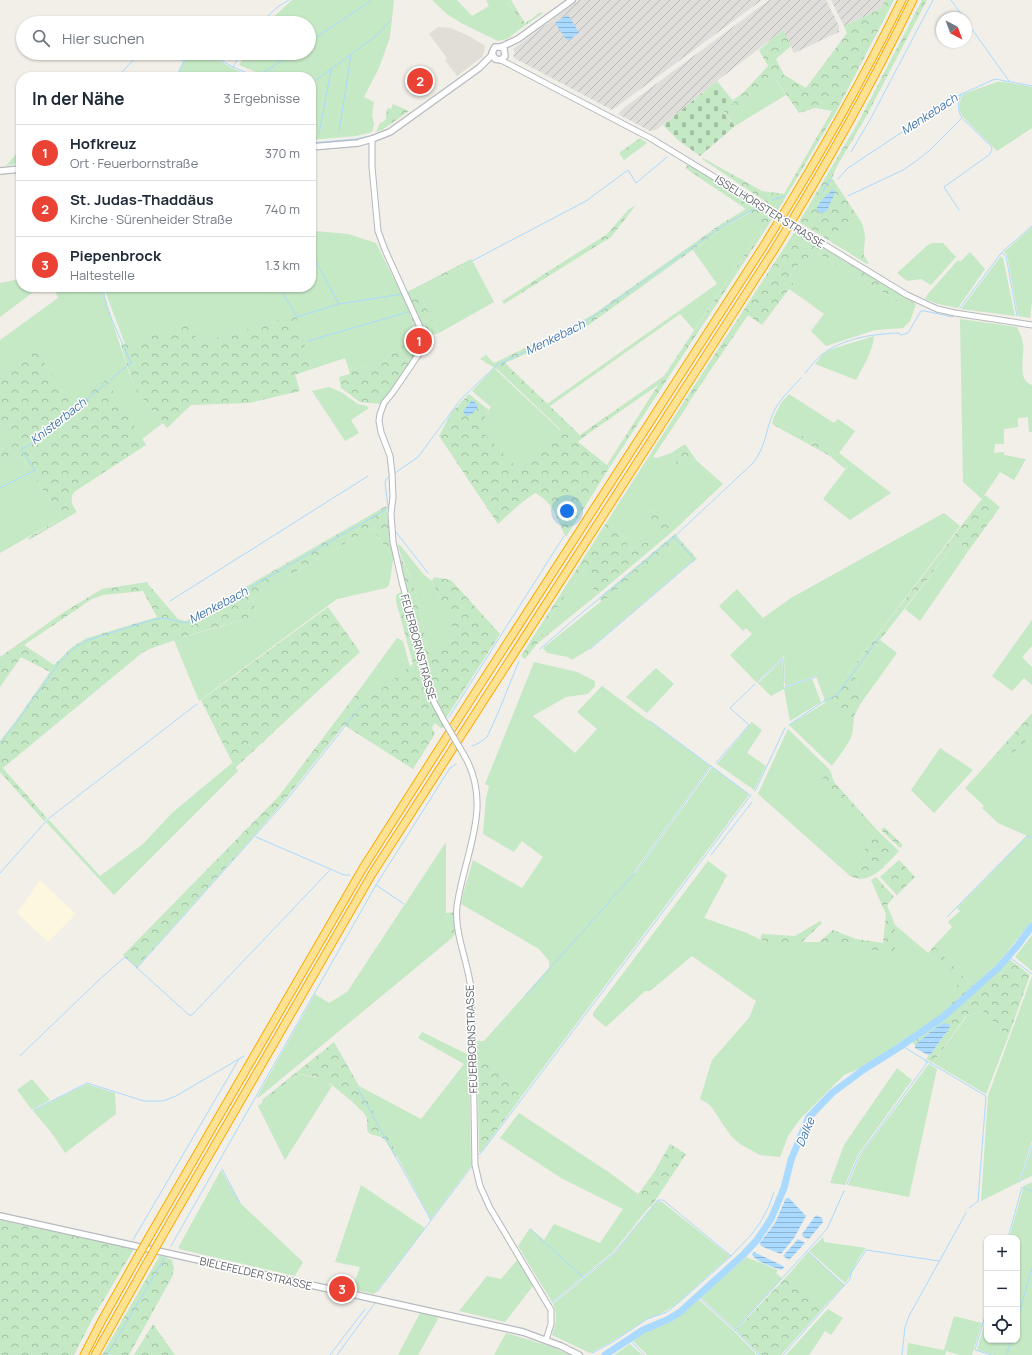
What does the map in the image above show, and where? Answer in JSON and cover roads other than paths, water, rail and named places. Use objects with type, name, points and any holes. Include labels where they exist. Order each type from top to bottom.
[{"type":"highway","points":[[84,1355],[149,1237],[363,868],[763,248],[843,113],[902,0]]},
{"type":"highway","points":[[95,1355],[376,867],[774,250],[813,187],[871,84],[914,0]]},
{"type":"main road","points":[[316,147],[358,143],[390,132],[479,68],[500,56],[518,39],[572,0]]},
{"type":"main road","points":[[500,56],[492,51],[495,47],[501,47],[518,39]]},
{"type":"main road","points":[[500,56],[501,47]]},
{"type":"main road","points":[[0,171],[16,169]]},
{"type":"main road","name":"BIELEFELDER STRASSE","points":[[0,1216],[523,1332],[546,1340],[579,1355]]},
{"type":"street","name":"ISSELHORSTER STRASSE","points":[[500,56],[518,69],[652,139],[907,295],[937,309],[1032,325]]},
{"type":"street","name":"FEUERBORNSTRASSE","points":[[372,139],[372,167],[378,231],[425,338],[425,345],[384,403],[380,414],[379,424],[390,456],[393,485],[391,526],[402,582],[434,702],[464,755],[474,779],[477,798],[477,821],[457,908],[459,936],[471,989],[475,1165],[480,1186],[490,1208],[551,1310],[551,1324],[546,1340]]},
{"type":"water","points":[[568,15],[579,33],[568,41],[555,23]]},
{"type":"water","points":[[833,189],[835,193],[827,210],[824,212],[818,212],[817,207]]},
{"type":"water","points":[[472,400],[478,405],[472,413],[466,416],[463,411]]},
{"type":"water","points":[[943,1023],[949,1024],[950,1027],[930,1055],[915,1048],[915,1045]]},
{"type":"water","points":[[786,1198],[789,1198],[806,1216],[794,1238],[781,1254],[761,1246],[760,1243],[775,1223]]},
{"type":"water","points":[[816,1215],[822,1218],[823,1222],[809,1239],[803,1237],[802,1234]]},
{"type":"water","points":[[798,1239],[805,1243],[789,1260],[783,1256]]},
{"type":"water","points":[[754,1252],[783,1266],[784,1268],[781,1270],[761,1262],[754,1257],[752,1254]]},
{"type":"waterway","name":"Knisterbach","points":[[268,16],[279,6],[289,0]]},
{"type":"waterway","points":[[316,37],[372,0]]},
{"type":"waterway","points":[[851,152],[871,118],[933,0]]},
{"type":"waterway","points":[[951,0],[960,12]]},
{"type":"waterway","points":[[316,80],[377,35],[391,20]]},
{"type":"waterway","points":[[972,29],[1009,81]]},
{"type":"waterway","points":[[339,132],[351,55]]},
{"type":"waterway","points":[[122,72],[133,60]]},
{"type":"waterway","points":[[178,72],[184,60]]},
{"type":"waterway","name":"Knisterbach","points":[[220,60],[244,72]]},
{"type":"waterway","name":"Knisterbach","points":[[233,67],[237,60]]},
{"type":"waterway","points":[[264,72],[282,60]]},
{"type":"waterway","points":[[319,134],[331,70]]},
{"type":"waterway","name":"Menkebach","points":[[838,179],[848,168],[955,97],[995,79],[1032,86]]},
{"type":"waterway","points":[[848,196],[903,170],[930,150],[962,118],[958,106],[961,94]]},
{"type":"waterway","points":[[959,210],[944,187],[989,155],[992,150],[991,146],[963,119]]},
{"type":"waterway","points":[[316,143],[356,139],[369,136]]},
{"type":"waterway","points":[[472,261],[586,201],[628,170],[636,183],[667,157]]},
{"type":"waterway","points":[[12,173],[16,173]]},
{"type":"waterway","name":"Menkebach","points":[[819,196],[823,192],[828,181],[832,180]]},
{"type":"waterway","name":"Menkebach","points":[[772,200],[785,196]]},
{"type":"waterway","name":"Menkebach","points":[[395,473],[418,457],[461,399],[497,365],[581,325],[723,226],[754,209]]},
{"type":"waterway","points":[[960,308],[1002,252],[1032,226]]},
{"type":"waterway","points":[[1002,253],[1006,256],[1017,316]]},
{"type":"waterway","points":[[316,262],[339,304]]},
{"type":"waterway","name":"Knisterbach","points":[[104,292],[110,316],[131,363],[110,380]]},
{"type":"waterway","points":[[282,292],[297,317],[339,304],[402,294]]},
{"type":"waterway","points":[[805,373],[821,355],[850,340],[879,334],[898,333],[901,335],[908,333],[921,311],[953,317]]},
{"type":"waterway","points":[[308,341],[408,312]]},
{"type":"waterway","points":[[540,649],[674,537],[753,463],[761,450],[770,420],[778,404],[801,378]]},
{"type":"waterway","name":"Knisterbach","points":[[0,488],[35,470],[21,449],[28,446],[107,383]]},
{"type":"waterway","points":[[170,601],[368,476]]},
{"type":"waterway","name":"Menkebach","points":[[0,743],[59,663],[73,649],[88,640],[152,620],[163,618],[186,623],[192,621],[387,509],[385,483],[386,479],[389,477]]},
{"type":"waterway","points":[[396,532],[428,573]]},
{"type":"waterway","points":[[449,717],[564,536]]},
{"type":"waterway","points":[[590,649],[693,561],[694,559],[674,537]]},
{"type":"waterway","points":[[789,725],[824,701],[837,695],[879,638]]},
{"type":"waterway","points":[[757,682],[783,658],[784,682]]},
{"type":"waterway","points":[[472,746],[487,737],[519,661]]},
{"type":"waterway","points":[[785,687],[816,677]]},
{"type":"waterway","points":[[716,763],[749,725],[730,708],[755,684]]},
{"type":"waterway","points":[[0,873],[48,819],[197,704]]},
{"type":"waterway","points":[[137,968],[285,802],[361,706]]},
{"type":"waterway","points":[[650,721],[750,795]]},
{"type":"waterway","points":[[755,791],[785,728]]},
{"type":"waterway","points":[[171,1246],[376,885],[450,768],[456,764]]},
{"type":"waterway","points":[[526,995],[634,874],[711,766]]},
{"type":"waterway","points":[[479,1154],[751,795]]},
{"type":"waterway","points":[[711,855],[752,802]]},
{"type":"waterway","points":[[947,917],[1027,836],[1032,838]]},
{"type":"waterway","points":[[256,837],[344,875],[350,875]]},
{"type":"waterway","points":[[20,1055],[125,957],[189,1015],[192,1015],[331,869]]},
{"type":"waterway","points":[[376,885],[404,904]]},
{"type":"waterway","name":"Dalke","points":[[605,1355],[643,1330],[669,1319],[680,1312],[744,1254],[757,1240],[771,1219],[784,1188],[791,1160],[809,1117],[832,1093],[863,1070],[943,1017],[999,967],[1032,926]]},
{"type":"waterway","points":[[1008,956],[1032,974]]},
{"type":"waterway","points":[[847,1184],[858,1157],[927,1063],[903,1045]]},
{"type":"waterway","points":[[34,1110],[87,1083],[144,1101],[163,1101],[176,1096],[244,1056]]},
{"type":"waterway","points":[[133,1240],[239,1059]]},
{"type":"waterway","points":[[925,1060],[986,1096],[978,1201],[969,1208]]},
{"type":"waterway","points":[[358,1089],[431,1220]]},
{"type":"waterway","points":[[1020,1182],[1032,1145]]},
{"type":"waterway","points":[[377,1292],[472,1166],[472,1156]]},
{"type":"waterway","points":[[222,1169],[240,1203]]},
{"type":"waterway","points":[[1009,1235],[1022,1187],[1032,1191]]},
{"type":"waterway","points":[[735,1330],[827,1229],[844,1191]]},
{"type":"waterway","points":[[592,1353],[611,1343],[647,1319],[667,1312],[685,1297],[731,1256],[751,1235],[760,1223],[769,1206],[774,1192]]},
{"type":"waterway","points":[[552,1303],[614,1253],[658,1200],[663,1200],[731,1256]]},
{"type":"waterway","points":[[902,1355],[905,1327],[909,1316],[966,1213]]},
{"type":"waterway","points":[[530,1229],[583,1277]]},
{"type":"waterway","points":[[783,1355],[850,1279],[851,1273],[866,1250],[939,1261]]},
{"type":"waterway","points":[[808,1252],[844,1285]]},
{"type":"waterway","points":[[107,1355],[165,1257]]},
{"type":"waterway","points":[[1020,1310],[1032,1268]]},
{"type":"waterway","points":[[310,1288],[364,1300]]},
{"type":"waterway","points":[[697,1296],[735,1330],[759,1355]]},
{"type":"waterway","points":[[337,1355],[375,1303]]},
{"type":"waterway","points":[[330,1355],[365,1309]]},
{"type":"waterway","points":[[984,1319],[975,1350],[992,1355]]},
{"type":"waterway","points":[[629,1339],[644,1355]]},
{"type":"waterway","points":[[1007,1354],[1010,1343]]},
{"type":"place","name":"St. Judas-Thaddäus","points":[[420,81]]},
{"type":"place","name":"Hofkreuz","points":[[419,341]]},
{"type":"place","name":"Piepenbrock","points":[[342,1289]]}]
